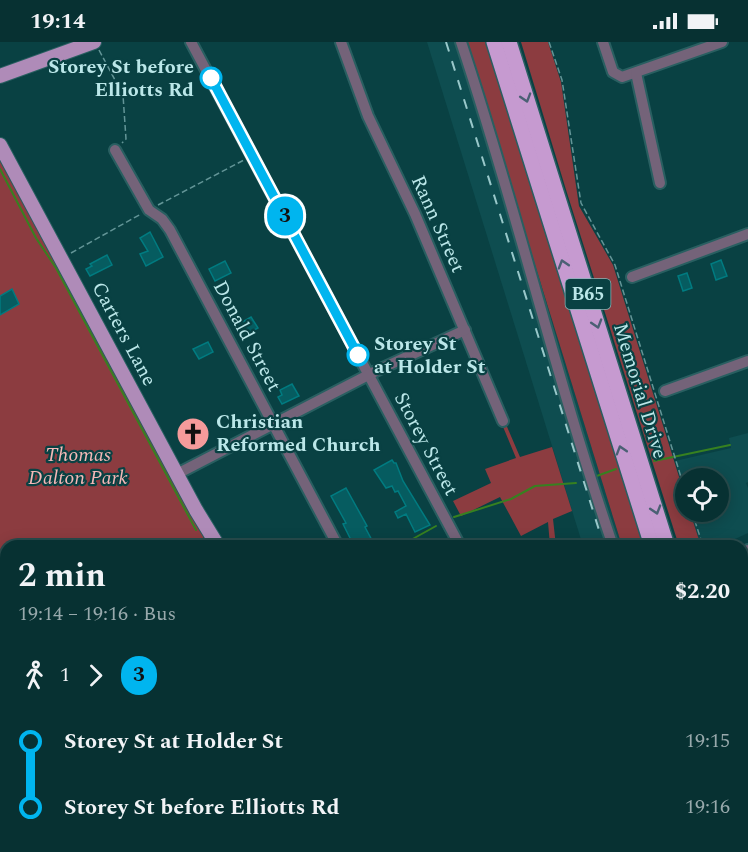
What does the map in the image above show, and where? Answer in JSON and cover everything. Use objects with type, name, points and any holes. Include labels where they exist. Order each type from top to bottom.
[{"type":"highway","name":"Memorial Drive","points":[[494,42],[650,540]]},
{"type":"highway","name":"Memorial Drive","points":[[509,42],[665,540]]},
{"type":"main road","points":[[0,76],[96,46]]},
{"type":"main road","name":"Carters Lane","points":[[0,145],[212,540]]},
{"type":"street","name":"Storey Street","points":[[191,42],[457,540]]},
{"type":"street","name":"Rann Street","points":[[341,42],[368,116],[415,214],[503,421]]},
{"type":"street","points":[[461,42],[489,126],[542,318],[591,482],[612,540]]},
{"type":"street","points":[[603,42],[612,69],[616,75],[622,77],[722,42]]},
{"type":"street","points":[[636,73],[660,183]]},
{"type":"street","name":"Donald Street","points":[[115,150],[149,210],[162,219],[170,230],[335,540]]},
{"type":"street","points":[[632,277],[748,234]]},
{"type":"street","points":[[177,474],[412,352],[465,330]]},
{"type":"street","points":[[665,391],[748,361]]},
{"type":"path","points":[[549,42],[562,81],[581,203],[615,265],[678,468]]},
{"type":"path","points":[[96,46],[123,95],[126,139],[115,150]]},
{"type":"path","points":[[68,255],[253,155]]},
{"type":"path","points":[[695,522],[701,540]]},
{"type":"shaded area","points":[[427,42],[466,42],[620,540],[581,540]]},
{"type":"shaded area","points":[[748,433],[748,482],[746,483],[748,533],[733,540],[699,540],[693,522],[729,522],[729,468],[677,468],[675,461],[731,448],[729,438]]},
{"type":"green space","points":[[466,42],[489,42],[646,540],[620,540]]},
{"type":"green space","points":[[521,42],[548,42],[561,82],[579,206],[613,265],[676,468],[675,522],[693,522],[699,540],[677,540]]},
{"type":"green space","name":"Thomas Dalton Park","points":[[0,158],[204,540],[0,540]]},
{"type":"green space","points":[[501,422],[505,422],[520,457],[552,447],[572,511],[553,519],[555,540],[550,540],[548,522],[521,536],[500,497],[461,516],[453,501],[491,483],[485,469],[516,458]]},
{"type":"building","points":[[150,232],[163,257],[146,266],[140,254],[148,251],[140,238]]},
{"type":"building","points":[[107,255],[112,265],[90,276],[86,269],[92,266],[90,264]]},
{"type":"building","points":[[721,260],[727,276],[716,280],[711,264]]},
{"type":"building","points":[[225,261],[231,273],[215,281],[209,269]]},
{"type":"building","points":[[687,273],[692,288],[683,291],[678,276]]},
{"type":"building","points":[[12,289],[19,304],[0,315],[0,296]]},
{"type":"building","points":[[251,317],[258,328],[247,334],[239,324]]},
{"type":"building","points":[[208,342],[213,352],[199,359],[193,349]]},
{"type":"building","points":[[292,384],[299,396],[282,404],[278,397],[282,395],[280,390]]},
{"type":"building","points":[[392,460],[396,463],[403,481],[430,525],[415,532],[406,514],[398,518],[395,512],[406,506],[398,491],[395,492],[392,486],[386,488],[374,470]]},
{"type":"building","points":[[346,488],[367,526],[365,527],[372,540],[351,540],[343,524],[346,523],[331,496]]},
{"type":"waterway","points":[[0,169],[36,238],[56,268],[196,530]]},
{"type":"waterway","points":[[654,461],[730,445]]},
{"type":"waterway","points":[[594,477],[616,469]]},
{"type":"waterway","points":[[454,517],[511,499],[535,486],[576,483]]},
{"type":"waterway","points":[[411,540],[436,526]]},
{"type":"railway","points":[[446,42],[602,540]]},
{"type":"bus line","name":"3","points":[[211,78],[358,355]]},
{"type":"place","name":"Storey St before Elliotts Rd","points":[[211,78]]},
{"type":"place","name":"Storey St at Holder St","points":[[358,355]]},
{"type":"place","name":"Christian Reformed Church","points":[[193,434]]}]
